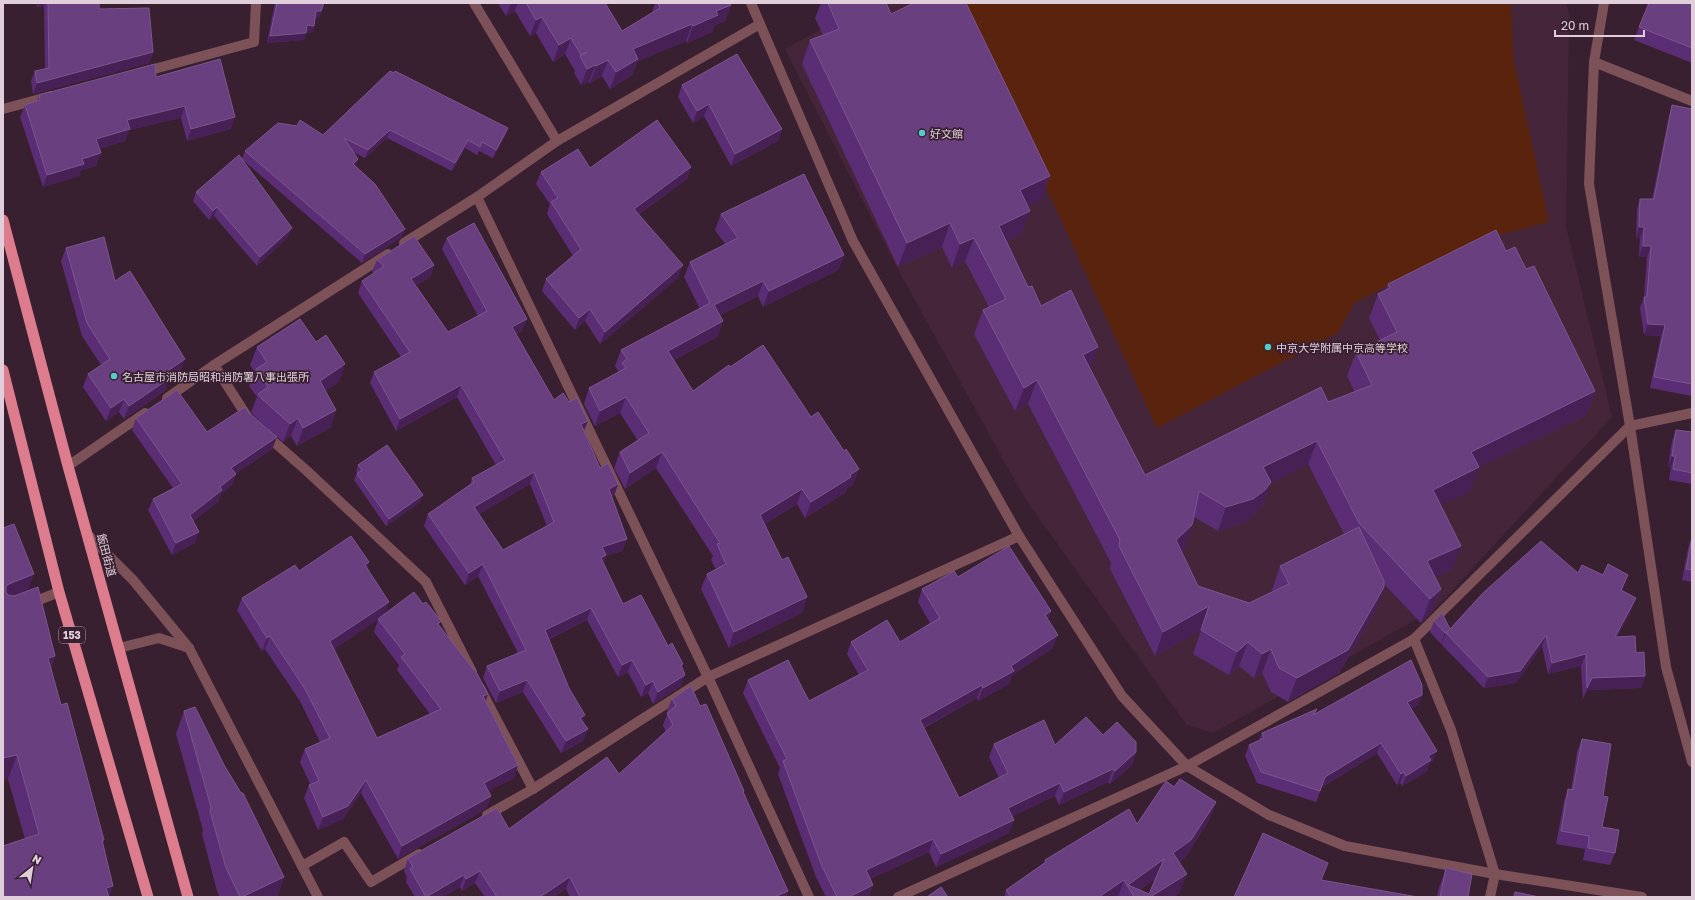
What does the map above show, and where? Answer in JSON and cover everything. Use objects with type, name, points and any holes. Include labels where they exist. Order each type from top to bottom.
[{"type":"highway","name":"飯田街道","points":[[3,220],[68,466],[188,897]]},
{"type":"highway","name":"153","points":[[3,370],[59,592],[148,897]]},
{"type":"street","points":[[133,74],[254,42],[256,3]]},
{"type":"street","points":[[474,3],[557,141]]},
{"type":"street","points":[[751,3],[853,241],[1019,536],[1122,696],[1187,766],[1269,816],[1345,846],[1495,874],[1642,897]]},
{"type":"street","points":[[1604,3],[1594,62],[1589,184],[1630,426],[1666,667],[1692,762]]},
{"type":"street","points":[[68,466],[214,365],[476,197],[557,141],[760,24]]},
{"type":"street","points":[[1594,62],[1692,101]]},
{"type":"street","points":[[3,109],[58,94]]},
{"type":"street","points":[[476,197],[708,677],[809,897]]},
{"type":"street","points":[[214,365],[249,420],[307,471],[426,582],[533,789]]},
{"type":"street","points":[[898,897],[1187,766],[1414,639],[1630,426],[1692,413]]},
{"type":"street","points":[[88,535],[133,580],[189,648],[318,897]]},
{"type":"street","points":[[479,820],[533,789],[708,677],[1019,536]]},
{"type":"street","points":[[3,614],[59,592]]},
{"type":"street","points":[[119,648],[159,638],[189,648]]},
{"type":"street","points":[[1414,639],[1451,730],[1495,874],[1490,897]]},
{"type":"street","points":[[302,866],[344,842],[371,882],[425,851]]},
{"type":"shaded area","name":"中京大学附属中京高等学校","points":[[869,3],[1566,3],[1569,14],[1566,227],[1612,417],[1435,609],[1213,733],[1186,724],[1024,497],[902,277],[785,49]]},
{"type":"shaded area","points":[[961,3],[1511,3],[1514,61],[1549,222],[1472,242],[1354,303],[1338,333],[1157,428]]},
{"type":"building","points":[[48,3],[99,3],[99,9],[149,8],[153,52],[37,83],[35,71],[49,68]]},
{"type":"building","points":[[277,3],[324,3],[321,11],[316,11],[314,26],[307,25],[306,33],[270,36]]},
{"type":"building","points":[[526,3],[605,3],[622,31],[660,8],[658,3],[730,3],[731,5],[716,11],[718,15],[693,26],[692,24],[633,49],[638,59],[616,72],[608,60],[587,69],[580,56],[587,52],[581,55],[571,38],[559,45],[542,17],[536,20]]},
{"type":"building","points":[[828,3],[886,3],[891,14],[914,3],[966,3],[1050,176],[1020,190],[1030,211],[999,226],[1028,287],[1032,286],[1041,306],[1071,290],[1098,347],[1083,355],[1145,475],[1321,387],[1328,402],[1372,385],[1356,352],[1397,332],[1378,294],[1390,288],[1388,284],[1496,230],[1506,251],[1515,247],[1526,269],[1534,266],[1595,391],[1471,452],[1479,467],[1433,490],[1461,546],[1427,561],[1441,589],[1430,599],[1359,523],[1317,441],[1263,467],[1271,482],[1265,490],[1253,499],[1226,507],[1199,491],[1192,525],[1176,540],[1198,586],[1249,603],[1289,584],[1280,566],[1359,527],[1384,581],[1384,587],[1348,650],[1297,678],[1279,668],[1271,649],[1262,654],[1248,642],[1237,652],[1201,630],[1209,606],[1163,632],[1119,546],[1120,540],[1037,380],[1024,388],[983,310],[1006,299],[974,238],[960,244],[950,223],[907,243],[810,40],[839,29]]},
{"type":"building","points":[[1649,3],[1692,3],[1692,48],[1639,27]]},
{"type":"building","points":[[737,54],[782,129],[735,154],[709,104],[697,111],[682,85]]},
{"type":"building","points":[[220,59],[235,117],[191,129],[185,106],[127,120],[130,129],[96,139],[101,153],[82,159],[84,164],[47,175],[25,105],[40,100],[39,95],[155,64],[156,77]]},
{"type":"building","points":[[390,71],[394,73],[395,71],[508,128],[496,150],[482,142],[480,147],[468,140],[455,163],[390,130],[368,150],[344,138],[358,159],[353,164],[375,184],[405,229],[365,254],[245,151],[278,123],[297,126],[300,120],[323,135]]},
{"type":"building","points":[[1672,105],[1692,109],[1692,384],[1654,377],[1665,325],[1648,324],[1644,297],[1647,297],[1651,246],[1643,246],[1644,227],[1639,227],[1640,199],[1654,199]]},
{"type":"building","points":[[657,120],[691,167],[634,209],[683,265],[605,332],[590,309],[579,318],[546,279],[581,249],[551,202],[558,198],[541,172],[578,149],[590,168]]},
{"type":"building","points":[[239,155],[292,228],[260,257],[217,207],[213,211],[196,192]]},
{"type":"building","points":[[804,174],[844,255],[769,291],[763,281],[714,305],[723,321],[668,351],[693,391],[729,365],[730,367],[763,345],[811,417],[818,412],[844,451],[846,449],[859,469],[850,475],[851,477],[811,502],[802,489],[760,515],[782,560],[788,557],[807,597],[734,632],[707,574],[726,564],[717,544],[720,543],[662,452],[630,473],[620,452],[649,433],[626,397],[600,411],[589,388],[626,368],[622,363],[627,359],[621,350],[710,303],[690,262],[738,238],[721,214]]},
{"type":"building","points":[[474,223],[527,319],[512,327],[554,400],[563,393],[569,402],[577,398],[588,421],[581,424],[600,468],[608,463],[618,484],[609,489],[627,539],[602,547],[606,555],[601,558],[623,604],[641,595],[668,646],[672,643],[683,664],[681,665],[685,675],[658,692],[653,681],[646,685],[632,660],[622,665],[591,608],[545,630],[569,688],[585,715],[580,718],[588,729],[566,741],[527,680],[500,691],[487,666],[526,650],[483,564],[469,573],[428,514],[474,482],[472,478],[505,460],[461,385],[400,419],[374,372],[410,352],[362,281],[384,266],[377,260],[414,236],[434,265],[411,279],[448,332],[487,311],[447,238]],"holes":[[[534,472],[554,522],[503,550],[474,507]]]},
{"type":"building","points":[[104,237],[115,281],[130,271],[185,359],[166,372],[170,378],[129,406],[124,399],[111,408],[88,374],[110,359],[87,323],[66,248]]},
{"type":"building","points":[[300,319],[316,342],[326,335],[345,364],[320,381],[336,410],[303,428],[298,418],[290,424],[261,398],[258,394],[268,387],[256,369],[267,362],[257,347]]},
{"type":"building","points":[[177,390],[207,432],[245,407],[249,413],[277,437],[231,468],[236,474],[220,487],[222,490],[190,515],[199,532],[176,543],[153,499],[182,484],[136,418]]},
{"type":"building","points":[[1676,430],[1692,432],[1692,473],[1673,469],[1675,456],[1672,456]]},
{"type":"building","points":[[387,445],[423,495],[389,519],[357,474],[362,470],[358,465]]},
{"type":"building","points":[[14,524],[34,574],[9,584],[6,586],[6,592],[8,595],[14,596],[38,587],[55,656],[48,658],[61,705],[67,703],[104,840],[102,840],[113,886],[106,888],[109,897],[3,897],[3,846],[39,834],[17,755],[3,758],[3,528]]},
{"type":"building","points":[[351,536],[369,562],[365,565],[389,602],[330,641],[377,738],[441,709],[401,657],[405,654],[378,619],[414,592],[423,604],[426,602],[441,621],[438,624],[475,670],[488,694],[483,696],[518,765],[484,783],[491,796],[402,846],[366,780],[348,806],[323,817],[309,785],[319,781],[305,749],[330,738],[305,689],[270,636],[267,638],[242,598],[295,565],[299,571]]},
{"type":"building","points":[[1692,538],[1692,570],[1686,569]]},
{"type":"building","points":[[1541,541],[1578,573],[1582,565],[1603,575],[1608,564],[1628,575],[1621,590],[1636,598],[1615,637],[1635,636],[1636,653],[1644,652],[1645,676],[1592,678],[1587,688],[1586,654],[1552,663],[1546,635],[1520,671],[1488,677],[1446,633],[1449,630],[1445,633],[1434,621],[1442,613],[1450,629],[1483,593]]},
{"type":"building","points":[[1009,546],[1051,611],[1045,615],[1058,635],[1011,666],[1014,671],[983,688],[982,685],[920,720],[959,798],[1008,773],[994,744],[1044,720],[1055,745],[1086,717],[1103,735],[1117,722],[1136,742],[1136,752],[1115,771],[1113,769],[1064,792],[1060,783],[1008,808],[1014,820],[941,854],[933,839],[866,870],[873,885],[849,897],[837,897],[821,864],[783,761],[787,759],[748,680],[788,660],[809,701],[868,670],[851,642],[887,620],[900,642],[940,618],[922,589],[954,571],[958,577]]},
{"type":"building","points":[[1411,660],[1422,685],[1422,695],[1407,702],[1437,751],[1428,756],[1431,760],[1406,776],[1404,772],[1401,774],[1381,743],[1325,777],[1320,791],[1261,772],[1249,745],[1264,738],[1262,733],[1317,709],[1313,715]]},
{"type":"building","points":[[691,686],[700,706],[706,704],[744,791],[743,792],[788,891],[774,897],[580,897],[570,877],[540,897],[497,897],[480,871],[466,879],[464,875],[426,897],[410,869],[413,867],[408,858],[497,808],[509,829],[607,757],[619,774],[673,725],[667,713],[676,706],[672,699]]},
{"type":"building","points":[[195,707],[224,765],[241,793],[243,793],[284,877],[242,897],[240,897],[226,868],[210,811],[211,807],[184,711]]},
{"type":"building","points":[[1582,739],[1611,744],[1603,796],[1608,797],[1602,827],[1619,830],[1615,853],[1588,848],[1589,836],[1561,831],[1568,789],[1573,790]]},
{"type":"building","points":[[1180,779],[1216,802],[1191,840],[1173,853],[1187,874],[1152,896],[1155,897],[1134,897],[1124,880],[1099,897],[1011,897],[1006,890],[1046,862],[1045,860],[1129,809],[1137,824],[1166,781],[1174,787]],"holes":[[[1164,859],[1149,894],[1128,885]]]},
{"type":"building","points":[[1263,833],[1328,863],[1321,880],[1418,897],[1234,897]]},
{"type":"building","points":[[1446,868],[1472,874],[1468,897],[1440,897]]},
{"type":"building","points":[[941,887],[948,897],[927,897]]},
{"type":"building","points":[[1515,892],[1539,897],[1514,897]]},
{"type":"place","name":"好文館","points":[[922,133]]},
{"type":"place","name":"中京大学附属中京高等学校","points":[[1268,347]]},
{"type":"place","name":"名古屋市消防局昭和消防署八事出張所","points":[[114,376]]}]
